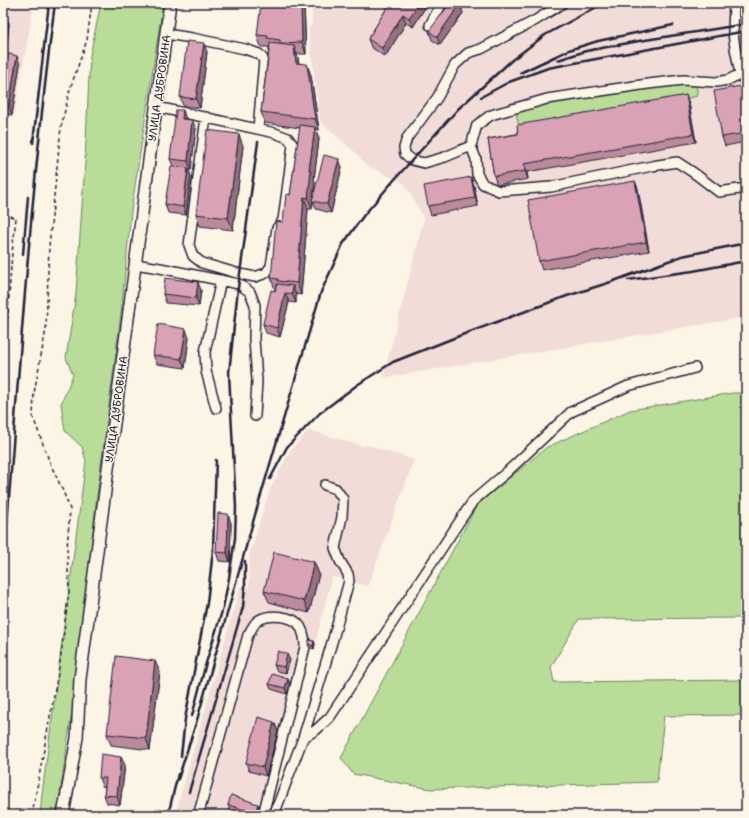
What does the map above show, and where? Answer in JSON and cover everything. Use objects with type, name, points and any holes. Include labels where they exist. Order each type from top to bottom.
[{"type":"main road","name":"УЛИЦА ДУБРОВИНА","points":[[63,815],[77,738],[80,679],[170,3]]},
{"type":"street","points":[[430,24],[442,3]]},
{"type":"street","points":[[471,146],[424,163],[412,160],[405,154],[404,148],[407,138],[437,98],[455,65],[468,53],[481,49],[536,20],[563,3]]},
{"type":"street","points":[[734,3],[733,33],[735,48],[740,74],[746,83]]},
{"type":"street","points":[[166,34],[222,43],[259,54],[264,60],[258,129]]},
{"type":"street","points":[[740,74],[728,80],[716,82],[683,80],[547,99],[491,115],[476,125],[471,146],[476,159],[477,174],[483,184],[499,191],[551,187],[677,162],[718,192],[746,188]]},
{"type":"street","points":[[156,107],[206,117],[275,133],[288,138],[293,145],[283,220],[277,228],[271,266],[266,273],[255,277],[202,263],[193,256],[190,245],[206,117]]},
{"type":"street","points":[[135,264],[239,284],[250,292],[255,305],[254,339],[257,381],[255,416]]},
{"type":"street","points":[[216,408],[206,371],[205,352],[221,280]]},
{"type":"street","points":[[303,738],[316,730],[330,717],[473,501],[507,472],[571,412],[628,386],[695,368]]},
{"type":"street","points":[[274,815],[303,738],[349,581],[348,574],[340,561],[335,548],[342,517],[343,499],[336,489],[325,484]]},
{"type":"street","points":[[200,809],[248,635],[257,620],[269,616],[282,616],[299,624],[305,637],[305,646],[263,815]]},
{"type":"path","points":[[32,815],[60,662],[69,591],[67,549],[70,509],[50,463],[33,417],[34,393],[46,329],[49,246],[61,127],[70,88],[87,40],[92,3]]},
{"type":"path","points":[[3,214],[16,218],[3,380]]},
{"type":"shaded area","points":[[3,3],[34,3],[14,116],[3,122]]},
{"type":"shaded area","points":[[312,3],[746,3],[746,317],[383,378],[424,219],[405,184],[366,165],[357,154],[320,121],[308,27],[312,26]]},
{"type":"shaded area","points":[[312,431],[363,446],[367,445],[414,460],[368,586],[332,577],[314,649],[309,647],[259,815],[175,815],[240,587],[249,587],[249,556],[269,492],[291,450],[307,432]]},
{"type":"green space","points":[[101,3],[163,3],[131,212],[121,314],[96,503],[81,649],[57,815],[40,815],[86,461],[82,447],[65,431],[61,404],[73,375],[66,358],[76,294],[85,162],[90,55]]},
{"type":"green space","points":[[693,83],[697,89],[697,96],[670,103],[519,127],[516,112],[549,102],[636,89]]},
{"type":"green space","points":[[3,168],[6,188],[3,219]]},
{"type":"green space","points":[[733,393],[746,393],[746,618],[579,619],[551,667],[554,682],[746,680],[746,715],[664,716],[657,782],[431,789],[353,774],[341,758],[477,505],[547,447],[630,410]]},
{"type":"building","points":[[279,3],[301,3],[302,42],[280,43],[280,40],[267,38],[268,36],[257,35],[261,4],[279,6]]},
{"type":"building","points":[[390,3],[419,3],[409,18],[403,14],[382,48],[368,39]]},
{"type":"building","points":[[450,3],[460,4],[437,37],[429,31]]},
{"type":"building","points":[[742,3],[746,3],[746,11],[744,12]]},
{"type":"building","points":[[3,14],[6,15],[3,34]]},
{"type":"building","points":[[187,41],[204,43],[196,99],[180,97]]},
{"type":"building","points":[[270,43],[294,46],[296,63],[307,64],[315,119],[261,112]]},
{"type":"building","points":[[5,53],[17,56],[9,106],[3,105],[3,64]]},
{"type":"building","points":[[746,85],[746,133],[722,137],[714,91]]},
{"type":"building","points":[[686,95],[693,134],[524,164],[525,171],[494,176],[488,139],[518,134],[517,125]]},
{"type":"building","points":[[176,110],[183,110],[182,119],[192,120],[188,161],[170,159]]},
{"type":"building","points":[[300,125],[315,127],[309,170],[311,171],[308,198],[304,197],[297,283],[278,281],[278,279],[271,278],[276,221],[283,222],[286,194],[290,195]]},
{"type":"building","points":[[207,130],[239,134],[228,218],[196,214]]},
{"type":"building","points":[[324,155],[339,159],[327,204],[312,201]]},
{"type":"building","points":[[171,166],[188,168],[183,207],[165,204]]},
{"type":"building","points":[[471,177],[475,198],[428,206],[424,186]]},
{"type":"building","points":[[635,181],[646,242],[539,261],[528,200]]},
{"type":"building","points":[[165,278],[198,282],[196,298],[163,294]]},
{"type":"building","points":[[277,284],[293,286],[292,294],[285,293],[277,328],[263,324],[271,290],[275,291]]},
{"type":"building","points":[[158,324],[186,329],[181,359],[153,355]]},
{"type":"building","points":[[218,513],[228,514],[227,553],[216,552]]},
{"type":"building","points":[[274,552],[314,562],[304,601],[264,591]]},
{"type":"building","points":[[309,640],[314,641],[313,646],[308,644]]},
{"type":"building","points":[[278,651],[287,654],[284,667],[274,665]]},
{"type":"building","points":[[116,656],[155,661],[146,738],[107,734]]},
{"type":"building","points":[[272,674],[288,679],[285,688],[269,684]]},
{"type":"building","points":[[258,717],[274,722],[263,767],[246,763]]},
{"type":"building","points":[[101,754],[121,757],[117,796],[104,795],[106,778],[99,778]]},
{"type":"building","points":[[231,795],[258,804],[255,813],[228,805]]},
{"type":"railway","points":[[33,143],[49,3]]},
{"type":"railway","points":[[3,576],[19,361],[38,146],[55,3]]},
{"type":"railway","points":[[178,779],[197,720],[255,515],[321,292],[343,244],[364,215],[458,109],[512,60],[545,35],[604,3]]},
{"type":"railway","points":[[558,60],[586,51],[746,24]]},
{"type":"railway","points":[[520,73],[569,50],[598,41],[673,25]]},
{"type":"railway","points":[[481,97],[509,82],[548,68],[746,31]]},
{"type":"railway","points":[[192,716],[223,608],[235,538],[236,507],[229,373],[238,288],[258,142]]},
{"type":"railway","points":[[23,254],[28,197]]},
{"type":"railway","points":[[270,479],[287,447],[320,413],[357,385],[393,362],[567,296],[611,282],[682,256],[746,243]]},
{"type":"railway","points":[[628,280],[693,271],[746,261]]},
{"type":"railway","points":[[181,756],[185,719],[207,603],[213,550],[216,460]]},
{"type":"railway","points":[[189,792],[243,607],[245,561]]},
{"type":"railway","points":[[168,815],[178,774]]}]
